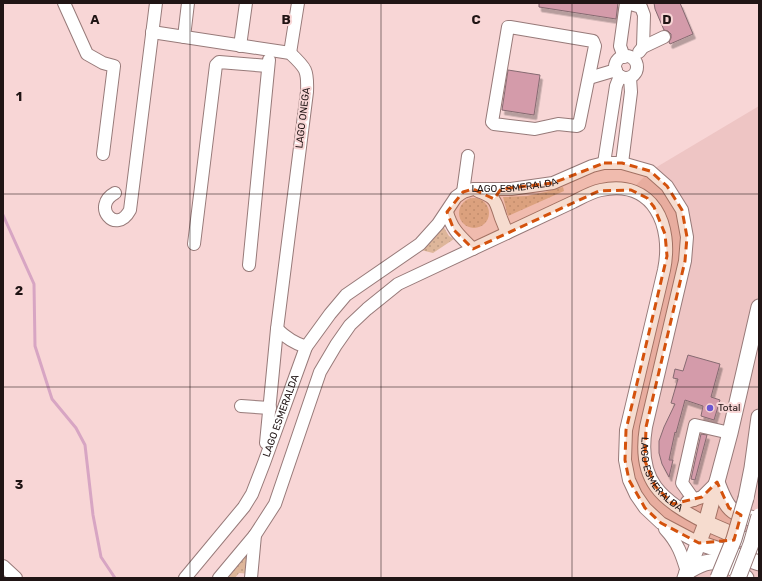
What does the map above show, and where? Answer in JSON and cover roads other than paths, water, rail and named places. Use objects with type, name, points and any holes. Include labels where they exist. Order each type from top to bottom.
[{"type":"main road","points":[[686,575],[706,523],[730,433],[759,307]]},
{"type":"main road","points":[[718,578],[734,539],[746,498],[759,417]]},
{"type":"main road","points":[[717,482],[722,496],[729,508],[744,517],[759,520]]},
{"type":"main road","points":[[738,578],[751,544],[759,516]]},
{"type":"main road","points":[[706,523],[759,546]]},
{"type":"main road","points":[[699,543],[744,539]]},
{"type":"main road","points":[[699,543],[759,563]]},
{"type":"main road","points":[[686,575],[699,564],[712,561],[732,566],[746,578]]},
{"type":"street","points":[[64,3],[87,54],[103,63],[114,66],[103,154]]},
{"type":"street","points":[[115,193],[106,201],[105,209],[108,216],[113,220],[120,220],[126,217],[130,210],[156,3]]},
{"type":"street","points":[[184,37],[188,3]]},
{"type":"street","points":[[240,46],[246,3]]},
{"type":"street","points":[[152,32],[290,53],[298,3]]},
{"type":"street","points":[[589,78],[622,75],[633,76],[637,70],[637,66],[620,46],[627,3],[641,7],[644,15],[643,46]]},
{"type":"street","points":[[510,26],[592,41],[595,46],[589,78],[579,125],[577,126],[558,124],[535,129],[494,124],[492,122],[508,27],[510,26]]},
{"type":"street","points":[[622,163],[631,92],[616,67],[618,61],[629,58],[643,46],[664,37]]},
{"type":"street","points":[[249,265],[270,50]]},
{"type":"street","name":"LAGO ONEGA","points":[[264,463],[277,329],[307,92],[308,76],[302,64],[290,53]]},
{"type":"street","points":[[194,244],[216,65],[219,62],[268,66]]},
{"type":"street","points":[[604,163],[616,86],[622,75]]},
{"type":"street","points":[[468,156],[468,191],[492,197],[496,201],[507,233]]},
{"type":"street","name":"LAGO ESMERALDA","points":[[185,578],[244,507],[252,494],[306,348],[330,314],[346,295],[420,244],[447,212],[456,197],[468,191],[511,189],[553,183],[592,166],[604,163],[622,163],[650,171],[668,186],[682,210],[687,237],[685,261],[646,427],[643,448],[645,461],[652,480],[659,492],[673,504],[706,523]]},
{"type":"street","points":[[496,201],[500,189]]},
{"type":"street","name":"LAGO ESMERALDA","points":[[219,578],[255,535],[276,504],[320,372],[350,325],[398,284],[599,190],[612,189],[630,190],[646,198],[662,221],[667,256],[629,419],[625,445],[627,468],[636,495],[645,508],[661,523],[699,543]]},
{"type":"street","points":[[447,212],[454,230],[473,249]]},
{"type":"street","points":[[277,329],[285,338],[306,348]]},
{"type":"street","points":[[241,406],[270,408]]},
{"type":"street","points":[[694,500],[682,483],[695,425],[730,433]]},
{"type":"street","points":[[673,504],[702,497],[717,482]]},
{"type":"street","points":[[661,523],[674,539],[681,552],[686,575]]},
{"type":"street","points":[[251,578],[255,535]]},
{"type":"street","points":[[3,566],[16,578]]},
{"type":"waterway","points":[[3,215],[34,284],[35,346],[52,399],[76,428],[85,445],[93,515],[101,557],[115,578]]},
{"type":"place","name":"Total","points":[[710,408]]}]
